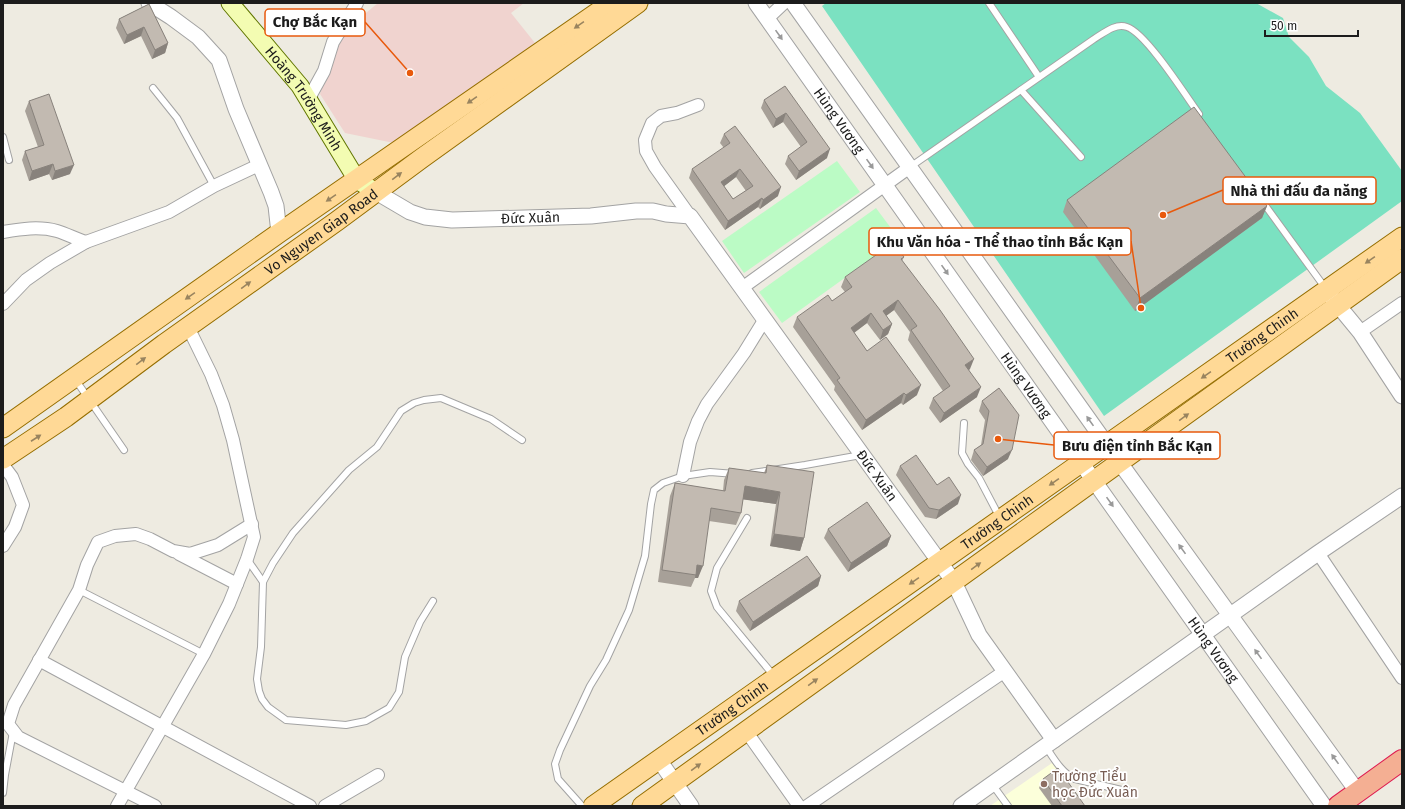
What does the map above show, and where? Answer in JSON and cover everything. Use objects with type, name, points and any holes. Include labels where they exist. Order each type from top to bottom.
[{"type":"highway","points":[[1338,806],[1402,760]]},
{"type":"main road","name":"Hoàng Trường Minh","points":[[230,3],[300,86],[357,180],[376,192]]},
{"type":"main road","name":"Vo Nguyen Giap Road","points":[[3,428],[279,233],[611,3]]},
{"type":"main road","name":"Vo Nguyen Giap Road","points":[[3,459],[90,400],[188,327],[638,3]]},
{"type":"main road","name":"Trường Chinh","points":[[642,806],[1095,481],[1332,298],[1402,237]]},
{"type":"main road","name":"Trường Chinh","points":[[593,806],[1107,445],[1332,298],[1402,260]]},
{"type":"main road","points":[[776,678],[791,698]]},
{"type":"street","points":[[149,3],[198,37],[220,60],[236,110],[276,206],[279,233]]},
{"type":"street","points":[[308,100],[324,71],[333,42],[357,3]]},
{"type":"street","name":"Hùng Vương","points":[[756,3],[1324,806]]},
{"type":"street","points":[[767,18],[784,3]]},
{"type":"street","points":[[793,3],[1107,445],[1357,791]]},
{"type":"street","name":"Đức Xuân","points":[[698,105],[677,113],[661,116],[652,123],[645,140],[646,151],[655,167],[690,216],[954,582],[979,635],[1005,671],[1050,743]]},
{"type":"street","points":[[3,304],[26,280],[50,263],[86,242],[169,212],[214,186],[259,165]]},
{"type":"street","points":[[742,288],[910,167]]},
{"type":"street","name":"Đức Xuân","points":[[376,192],[410,212],[425,217],[452,220],[591,216],[636,211],[653,211],[666,214],[690,216]]},
{"type":"street","points":[[3,232],[27,228],[39,228],[56,231],[86,242]]},
{"type":"street","points":[[1332,298],[1360,332],[1402,396]]},
{"type":"street","points":[[1360,332],[1402,303]]},
{"type":"street","points":[[682,476],[690,442],[698,422],[708,404],[744,353],[765,319]]},
{"type":"street","points":[[117,806],[204,654],[229,604],[254,538],[233,440],[223,405],[211,374],[188,327]]},
{"type":"street","points":[[3,465],[12,477],[23,505],[15,527],[3,546]]},
{"type":"street","points":[[962,806],[1318,553],[1402,496]]},
{"type":"street","points":[[173,551],[190,554],[218,545],[252,524]]},
{"type":"street","points":[[155,806],[18,737],[8,724],[14,705],[78,590],[87,565],[98,542],[115,536],[136,534],[150,539],[237,584]]},
{"type":"street","points":[[1318,553],[1400,672]]},
{"type":"street","points":[[39,660],[310,806]]},
{"type":"street","points":[[806,806],[1005,671]]},
{"type":"street","points":[[746,731],[799,806]]},
{"type":"street","points":[[659,760],[691,806]]},
{"type":"street","points":[[325,806],[378,776]]},
{"type":"lane","points":[[989,3],[1039,77]]},
{"type":"lane","points":[[910,167],[1114,26],[1128,27],[1146,40],[1201,117]]},
{"type":"lane","points":[[153,88],[177,118],[214,186]]},
{"type":"lane","points":[[1021,90],[1081,157]]},
{"type":"lane","points":[[3,137],[9,160]]},
{"type":"lane","points":[[1257,194],[1332,298]]},
{"type":"lane","points":[[74,378],[124,450]]},
{"type":"lane","points":[[433,600],[420,622],[405,657],[399,692],[389,708],[366,721],[346,725],[286,720],[268,707],[262,699],[257,679],[263,582],[273,563],[293,533],[349,470],[377,447],[401,411],[414,403],[442,398],[491,419],[522,440]]},
{"type":"lane","points":[[964,423],[962,453],[968,464],[979,478],[1001,519]]},
{"type":"lane","points":[[582,806],[558,779],[555,764],[590,686],[606,660],[629,610],[645,556],[654,490],[663,483],[682,476],[710,472],[744,474],[805,465],[862,454]]},
{"type":"lane","points":[[747,518],[717,568],[711,591],[717,607],[776,678]]},
{"type":"lane","points":[[247,559],[263,582]]},
{"type":"lane","points":[[78,590],[204,654]]},
{"type":"lane","points":[[3,793],[13,731]]},
{"type":"lane","points":[[1050,743],[1061,769],[1069,776],[1075,779],[1130,792]]},
{"type":"lane","points":[[992,784],[1008,806]]},
{"type":"shaded area","points":[[378,3],[524,3],[511,13],[535,43],[394,143],[345,133],[320,94],[335,52],[349,27]]},
{"type":"shaded area","name":"Trường Tiểu học Đức Xuân","points":[[1052,763],[1083,806],[990,806]]},
{"type":"green space","points":[[826,3],[1256,3],[1283,18],[1289,37],[1309,57],[1326,86],[1360,113],[1402,171],[1402,201],[1104,416],[822,6]]},
{"type":"green space","points":[[837,161],[860,192],[744,273],[722,241]]},
{"type":"green space","points":[[876,208],[899,239],[782,323],[759,292]]},
{"type":"building","points":[[149,4],[168,43],[155,50],[144,27],[127,35],[119,19]]},
{"type":"building","points":[[785,86],[830,149],[799,171],[788,156],[807,142],[786,113],[776,119],[764,100]]},
{"type":"building","points":[[49,94],[74,165],[55,171],[53,164],[32,171],[25,151],[44,145],[29,101]]},
{"type":"building","points":[[1194,107],[1267,206],[1140,298],[1067,200]]},
{"type":"building","points":[[735,126],[781,187],[763,200],[762,198],[728,221],[692,169],[730,143],[724,134]],"holes":[[[740,169],[753,186],[733,199],[721,182]]]},
{"type":"building","points":[[893,243],[904,257],[901,259],[940,310],[974,359],[965,365],[981,387],[944,413],[933,398],[950,386],[911,330],[917,326],[898,300],[883,311],[892,324],[883,330],[871,313],[851,328],[867,351],[886,337],[921,385],[906,395],[904,393],[866,420],[837,380],[840,378],[797,317],[828,295],[832,301],[852,287],[845,277]]},
{"type":"building","points":[[999,388],[1019,415],[1012,450],[987,467],[974,450],[983,444],[989,411],[982,401]]},
{"type":"building","points":[[916,455],[937,485],[949,477],[961,495],[939,510],[929,508],[900,466]]},
{"type":"building","points":[[767,465],[814,472],[804,538],[774,534],[780,492],[745,486],[741,513],[711,508],[703,566],[697,565],[696,575],[662,570],[675,483],[725,491],[729,468],[766,473]]},
{"type":"building","points":[[867,502],[891,536],[851,563],[828,529]]},
{"type":"building","points":[[807,556],[821,576],[753,622],[739,601]]},
{"type":"building","points":[[1058,768],[1085,806],[1062,806],[1043,779]]},
{"type":"place","name":"Chợ Bắc Kạn","points":[[410,73]]},
{"type":"place","name":"Nhà thi đấu đa năng","points":[[1163,215]]},
{"type":"place","name":"Khu Văn hóa - Thể thao tỉnh Bắc Kạn","points":[[1141,308]]},
{"type":"place","name":"Bưu điện tỉnh Bắc Kạn","points":[[998,439]]},
{"type":"place","name":"Trường Tiểu học Đức Xuân","points":[[1044,784]]}]
